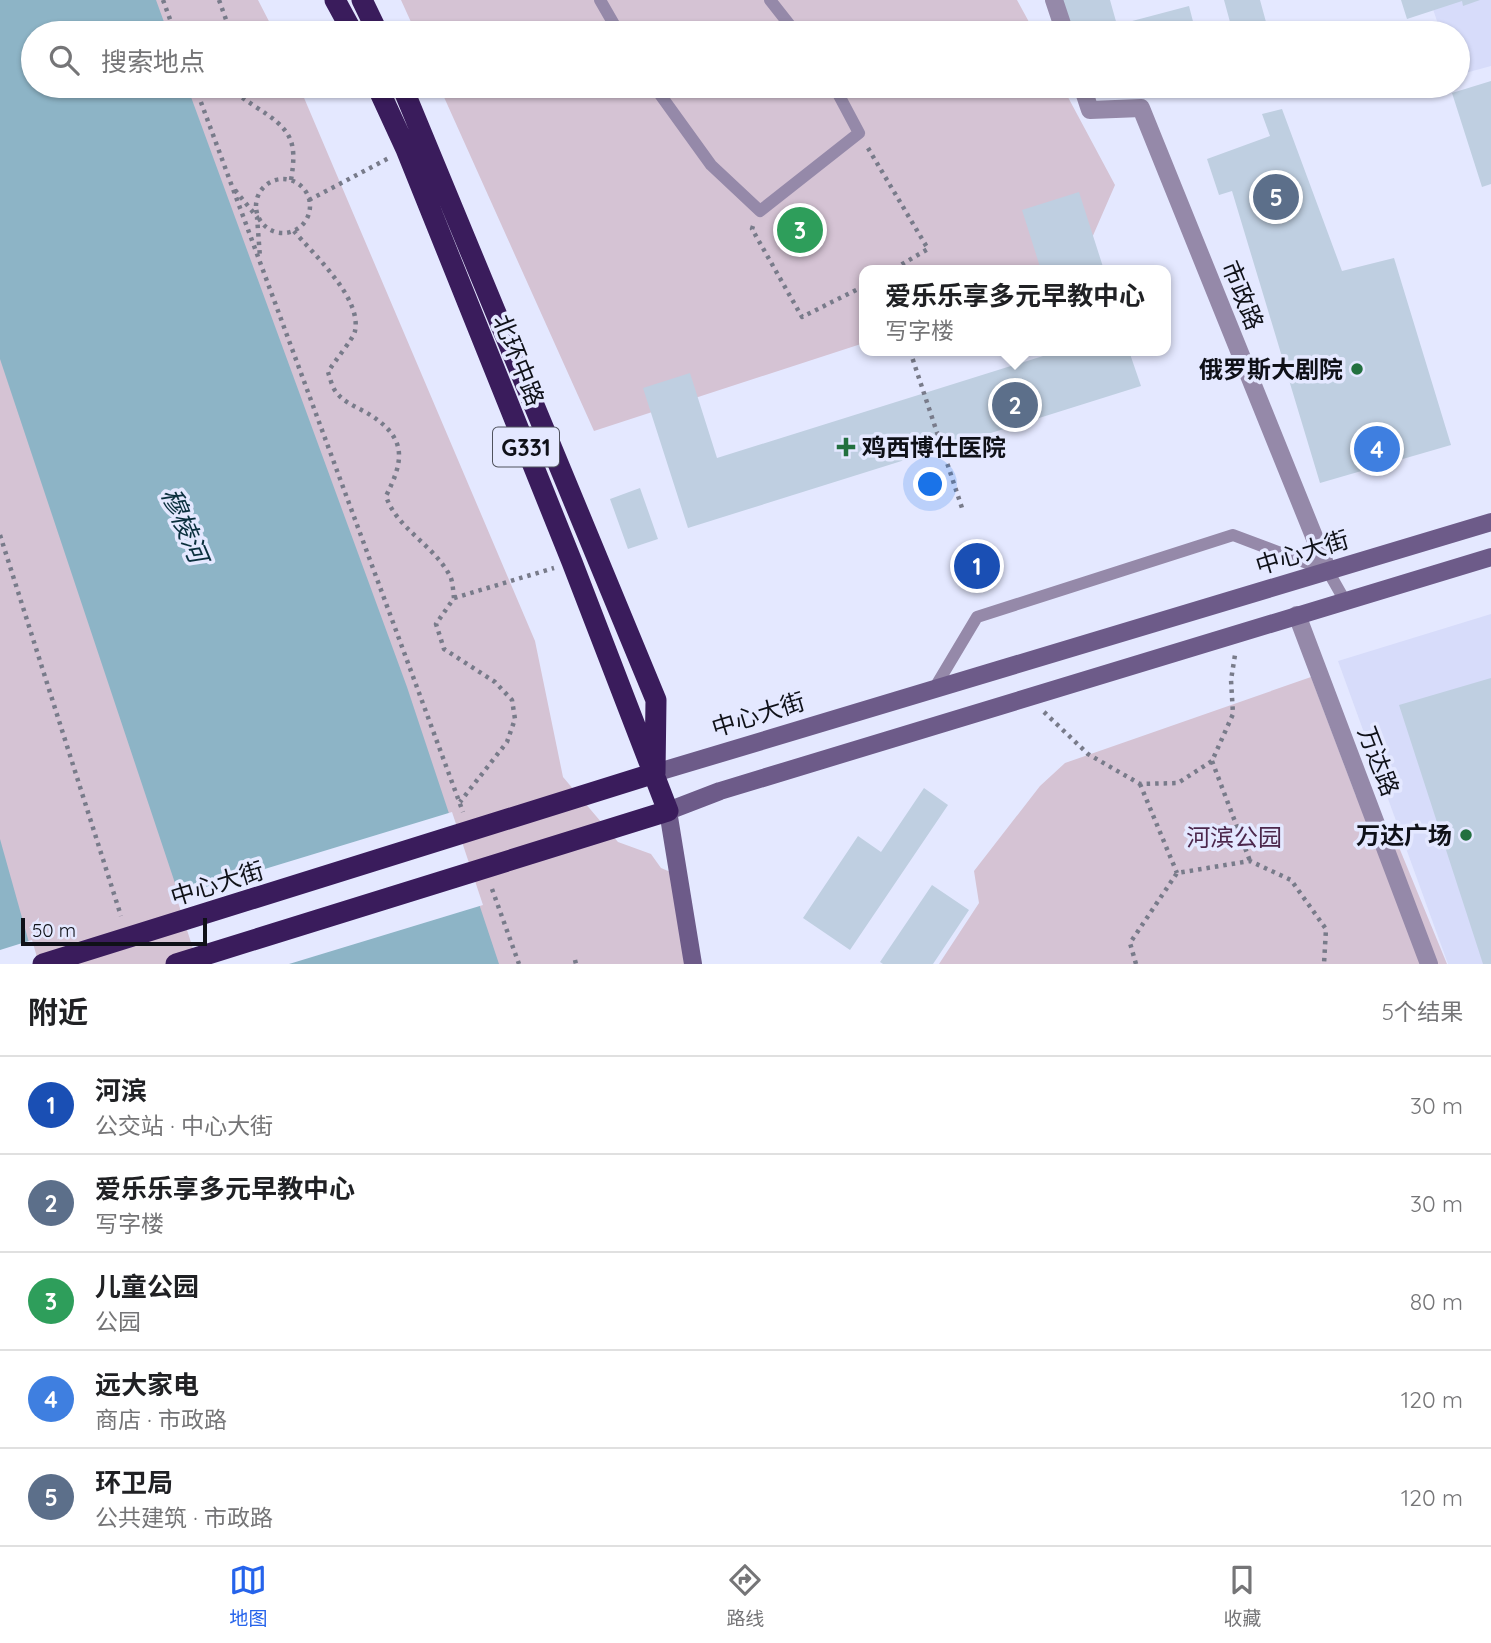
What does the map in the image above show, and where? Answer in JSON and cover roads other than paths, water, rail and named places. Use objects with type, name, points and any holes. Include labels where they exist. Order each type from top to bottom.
[{"type":"highway","points":[[335,0],[346,21]]},
{"type":"highway","points":[[362,0],[372,21]]},
{"type":"highway","name":"北环中路","points":[[383,98],[406,149],[572,562],[668,810]]},
{"type":"highway","name":"北环中路","points":[[407,98],[656,700],[655,773]]},
{"type":"highway","name":"中心大街","points":[[43,964],[655,773]]},
{"type":"highway","points":[[176,964],[668,810]]},
{"type":"main road","name":"中心大街","points":[[655,773],[1491,522]]},
{"type":"main road","points":[[668,810],[720,791],[1491,557]]},
{"type":"main road","name":"北环中路","points":[[668,810],[693,964]]},
{"type":"street","points":[[1054,0],[1061,21]]},
{"type":"street","name":"市政路","points":[[1086,98],[1090,110],[1142,108],[1328,571]]},
{"type":"street","name":"万达路","points":[[1297,615],[1429,964]]},
{"type":"lane","points":[[600,0],[612,21]]},
{"type":"lane","points":[[770,0],[787,21]]},
{"type":"lane","points":[[662,98],[711,165],[760,211],[859,132],[841,98]]},
{"type":"lane","points":[[934,689],[977,617],[1233,535],[1328,571],[1345,601]]},
{"type":"water","name":"穆棱河","points":[[0,0],[156,0],[164,21],[21,21],[21,98],[191,98],[407,687],[499,964],[202,964],[0,359]]},
{"type":"water","points":[[0,839],[35,964],[0,964]]},
{"type":"place","name":"环卫局","points":[[1276,197]]},
{"type":"place","name":"儿童公园","points":[[800,230]]},
{"type":"place","name":"俄罗斯大剧院","points":[[1357,369]]},
{"type":"place","name":"爱乐乐享多元早教中心","points":[[1015,405]]},
{"type":"place","name":"鸡西博仕医院","points":[[846,447]]},
{"type":"place","name":"远大家电","points":[[1377,449]]},
{"type":"place","name":"河滨","points":[[977,566]]},
{"type":"place","name":"万达广场","points":[[1466,835]]},
{"type":"park label","name":"河滨公园","points":[[1234,837]]}]
